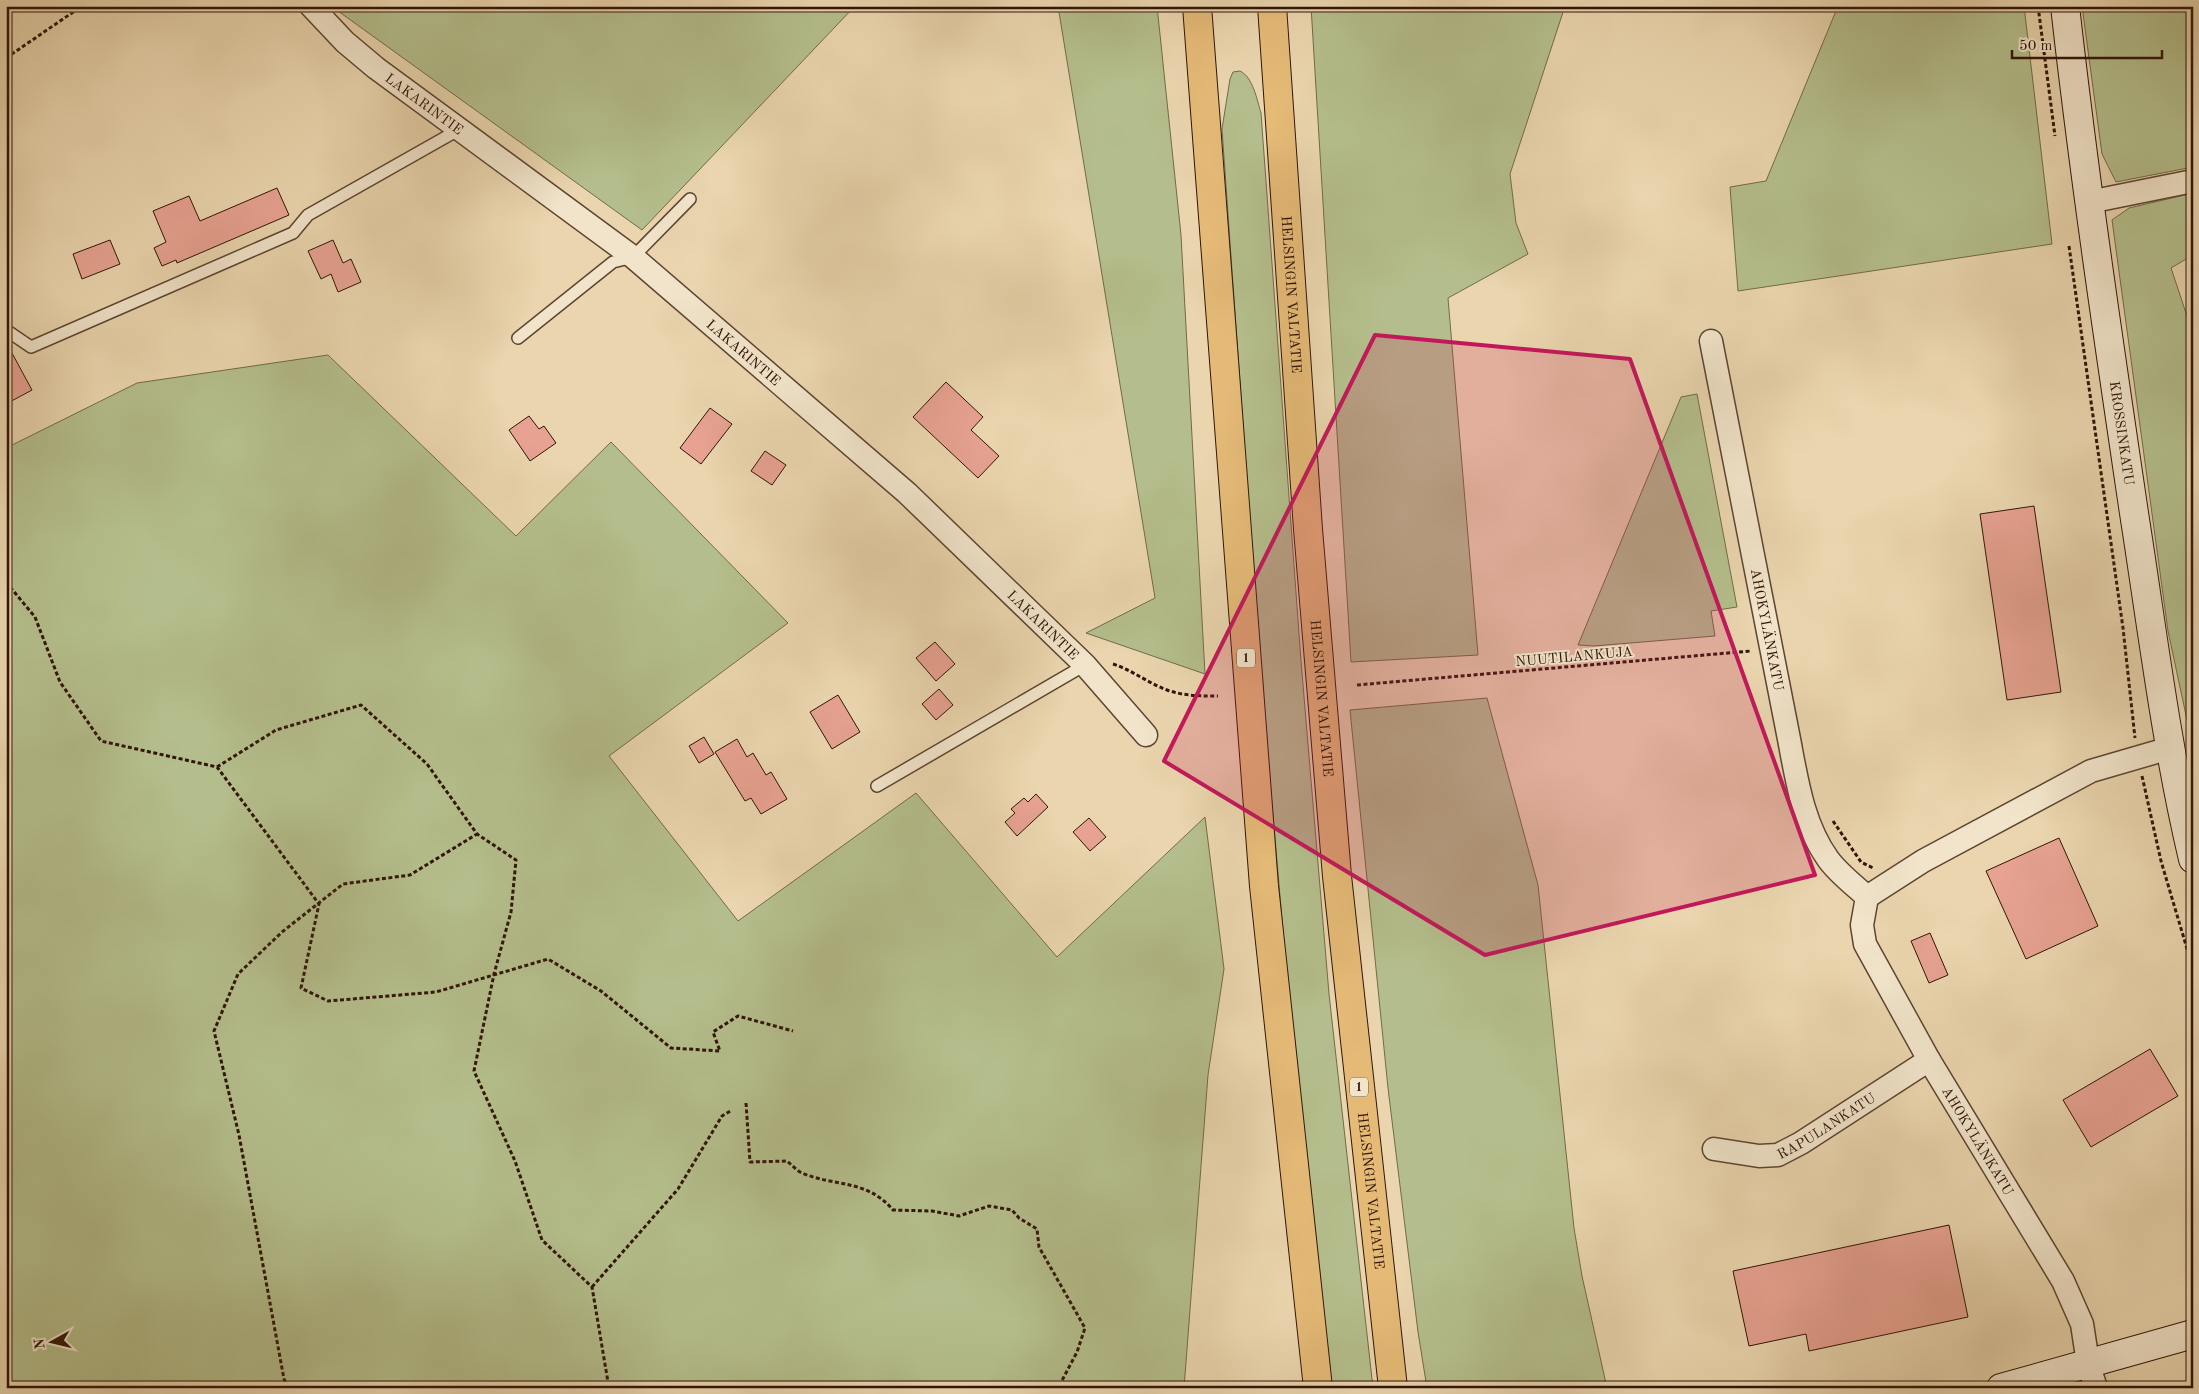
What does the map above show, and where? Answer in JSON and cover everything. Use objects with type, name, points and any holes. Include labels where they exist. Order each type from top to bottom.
[{"type":"highway","name":"1","points":[[1197,6],[1264,886],[1318,1388]]},
{"type":"highway","name":"HELSINGIN VALTATIE","points":[[1272,6],[1308,529],[1337,876],[1393,1388]]},
{"type":"street","name":"LAKARINTIE","points":[[310,6],[346,42],[376,68],[633,257],[907,492],[1085,665],[1146,735]]},
{"type":"street","name":"KROSSINKATU","points":[[2065,6],[2089,202],[2170,748],[2193,858]]},
{"type":"street","points":[[2089,202],[2193,181]]},
{"type":"street","name":"AHOKYLÄNKATU","points":[[1711,341],[1802,801],[1811,830],[1829,860],[1867,896],[1862,925],[1865,944],[1929,1060],[2063,1282],[2082,1324],[2092,1376]]},
{"type":"street","points":[[1867,896],[1923,861],[2091,771],[2170,748]]},
{"type":"street","name":"RAPULANKATU","points":[[1714,1149],[1759,1156],[1778,1155],[1801,1143],[1929,1060]]},
{"type":"street","points":[[2001,1388],[2092,1376],[2193,1334]]},
{"type":"lane","points":[[6,330],[31,347],[293,233],[308,216],[460,129]]},
{"type":"lane","points":[[518,338],[613,262],[633,257],[690,199]]},
{"type":"lane","points":[[877,786],[1085,665]]},
{"type":"path","points":[[6,58],[82,6]]},
{"type":"path","points":[[6,582],[35,617],[60,682],[101,741],[217,767],[319,904],[301,988],[328,1001],[436,992],[548,959],[601,991],[671,1048],[720,1051],[713,1032],[738,1016],[793,1031]]},
{"type":"path","name":"NUUTILANKUJA","points":[[1357,685],[1772,649]]},
{"type":"path","points":[[1085,665],[1102,661],[1126,668],[1166,689],[1189,696],[1218,696]]},
{"type":"path","points":[[217,767],[276,730],[361,706],[427,764],[477,834],[516,860],[511,912],[494,974],[474,1071],[515,1161],[542,1240],[592,1287],[609,1388]]},
{"type":"path","points":[[2130,740],[2135,738]]},
{"type":"path","points":[[1828,813],[1846,843],[1861,862],[1872,868],[1880,866]]},
{"type":"path","points":[[288,1388],[284,1379],[239,1135],[214,1031],[238,974],[282,932],[343,884],[410,875],[477,834]]},
{"type":"path","points":[[746,1103],[750,1162],[787,1161],[802,1173],[868,1190],[884,1199],[892,1210],[932,1211],[958,1216],[989,1206],[1012,1210],[1019,1218],[1037,1229],[1039,1247],[1085,1328],[1077,1352],[1058,1388]]},
{"type":"path","points":[[592,1287],[678,1189],[722,1116],[732,1110]]},
{"type":"highlighted area","points":[[1375,335],[1630,359],[1815,875],[1485,955],[1164,761]]},
{"type":"green space","points":[[331,6],[855,6],[642,230]]},
{"type":"green space","points":[[1058,6],[1157,6],[1181,235],[1205,674],[1086,633],[1155,598]]},
{"type":"green space","points":[[1311,6],[1565,6],[1510,174],[1516,223],[1528,254],[1448,298],[1478,655],[1351,662]]},
{"type":"green space","points":[[1838,6],[2024,6],[2052,244],[1738,291],[1730,187],[1766,181]]},
{"type":"green space","points":[[2082,6],[2193,6],[2193,167],[2116,182],[2102,154]]},
{"type":"green space","points":[[1240,71],[1251,83],[1261,113],[1301,661],[1329,994],[1373,1388],[1332,1388],[1289,1000],[1260,665],[1222,129],[1230,79],[1233,72]]},
{"type":"green space","points":[[2193,193],[2193,255],[2171,268],[2193,334],[2193,748],[2168,631],[2112,220],[2129,208]]},
{"type":"green space","points":[[328,355],[516,536],[611,442],[788,623],[609,756],[738,921],[916,793],[1057,957],[1205,817],[1224,969],[1208,1075],[1184,1388],[6,1388],[6,448],[137,383]]},
{"type":"green space","points":[[1697,394],[1737,607],[1711,611],[1715,636],[1594,646],[1578,645],[1681,397]]},
{"type":"green space","points":[[1487,698],[1538,885],[1574,1228],[1582,1276],[1607,1388],[1427,1388],[1418,1332],[1388,1088],[1350,710]]},
{"type":"building","points":[[277,188],[289,215],[177,263],[176,260],[162,266],[154,248],[166,242],[153,211],[189,196],[200,221]]},
{"type":"building","points":[[110,240],[120,264],[82,279],[73,254]]},
{"type":"building","points":[[333,240],[343,263],[351,259],[361,282],[338,292],[331,274],[321,279],[308,251]]},
{"type":"building","points":[[6,342],[32,390],[6,404]]},
{"type":"building","points":[[946,382],[983,417],[971,430],[999,456],[978,478],[913,417]]},
{"type":"building","points":[[710,408],[732,424],[701,464],[680,448]]},
{"type":"building","points":[[529,416],[539,429],[544,426],[556,443],[530,461],[509,430]]},
{"type":"building","points":[[765,451],[786,465],[772,485],[751,471]]},
{"type":"building","points":[[2034,506],[2061,692],[2007,700],[1980,514]]},
{"type":"building","points":[[935,642],[955,664],[936,681],[916,658]]},
{"type":"building","points":[[939,689],[953,705],[936,720],[922,704]]},
{"type":"building","points":[[838,695],[860,732],[832,749],[810,712]]},
{"type":"building","points":[[704,737],[714,754],[699,763],[689,746]]},
{"type":"building","points":[[737,739],[747,757],[753,753],[766,775],[771,772],[787,799],[761,814],[751,798],[745,801],[715,752]]},
{"type":"building","points":[[1036,794],[1048,807],[1017,836],[1005,822],[1015,813],[1011,809],[1024,798],[1028,802]]},
{"type":"building","points":[[1089,818],[1106,837],[1090,851],[1073,832]]},
{"type":"building","points":[[2059,838],[2098,926],[2026,959],[1986,871]]},
{"type":"building","points":[[1930,933],[1948,975],[1929,983],[1911,941]]},
{"type":"building","points":[[2150,1049],[2178,1096],[2091,1147],[2063,1100]]},
{"type":"building","points":[[1949,1225],[1968,1317],[1809,1351],[1806,1334],[1749,1346],[1733,1271]]}]
